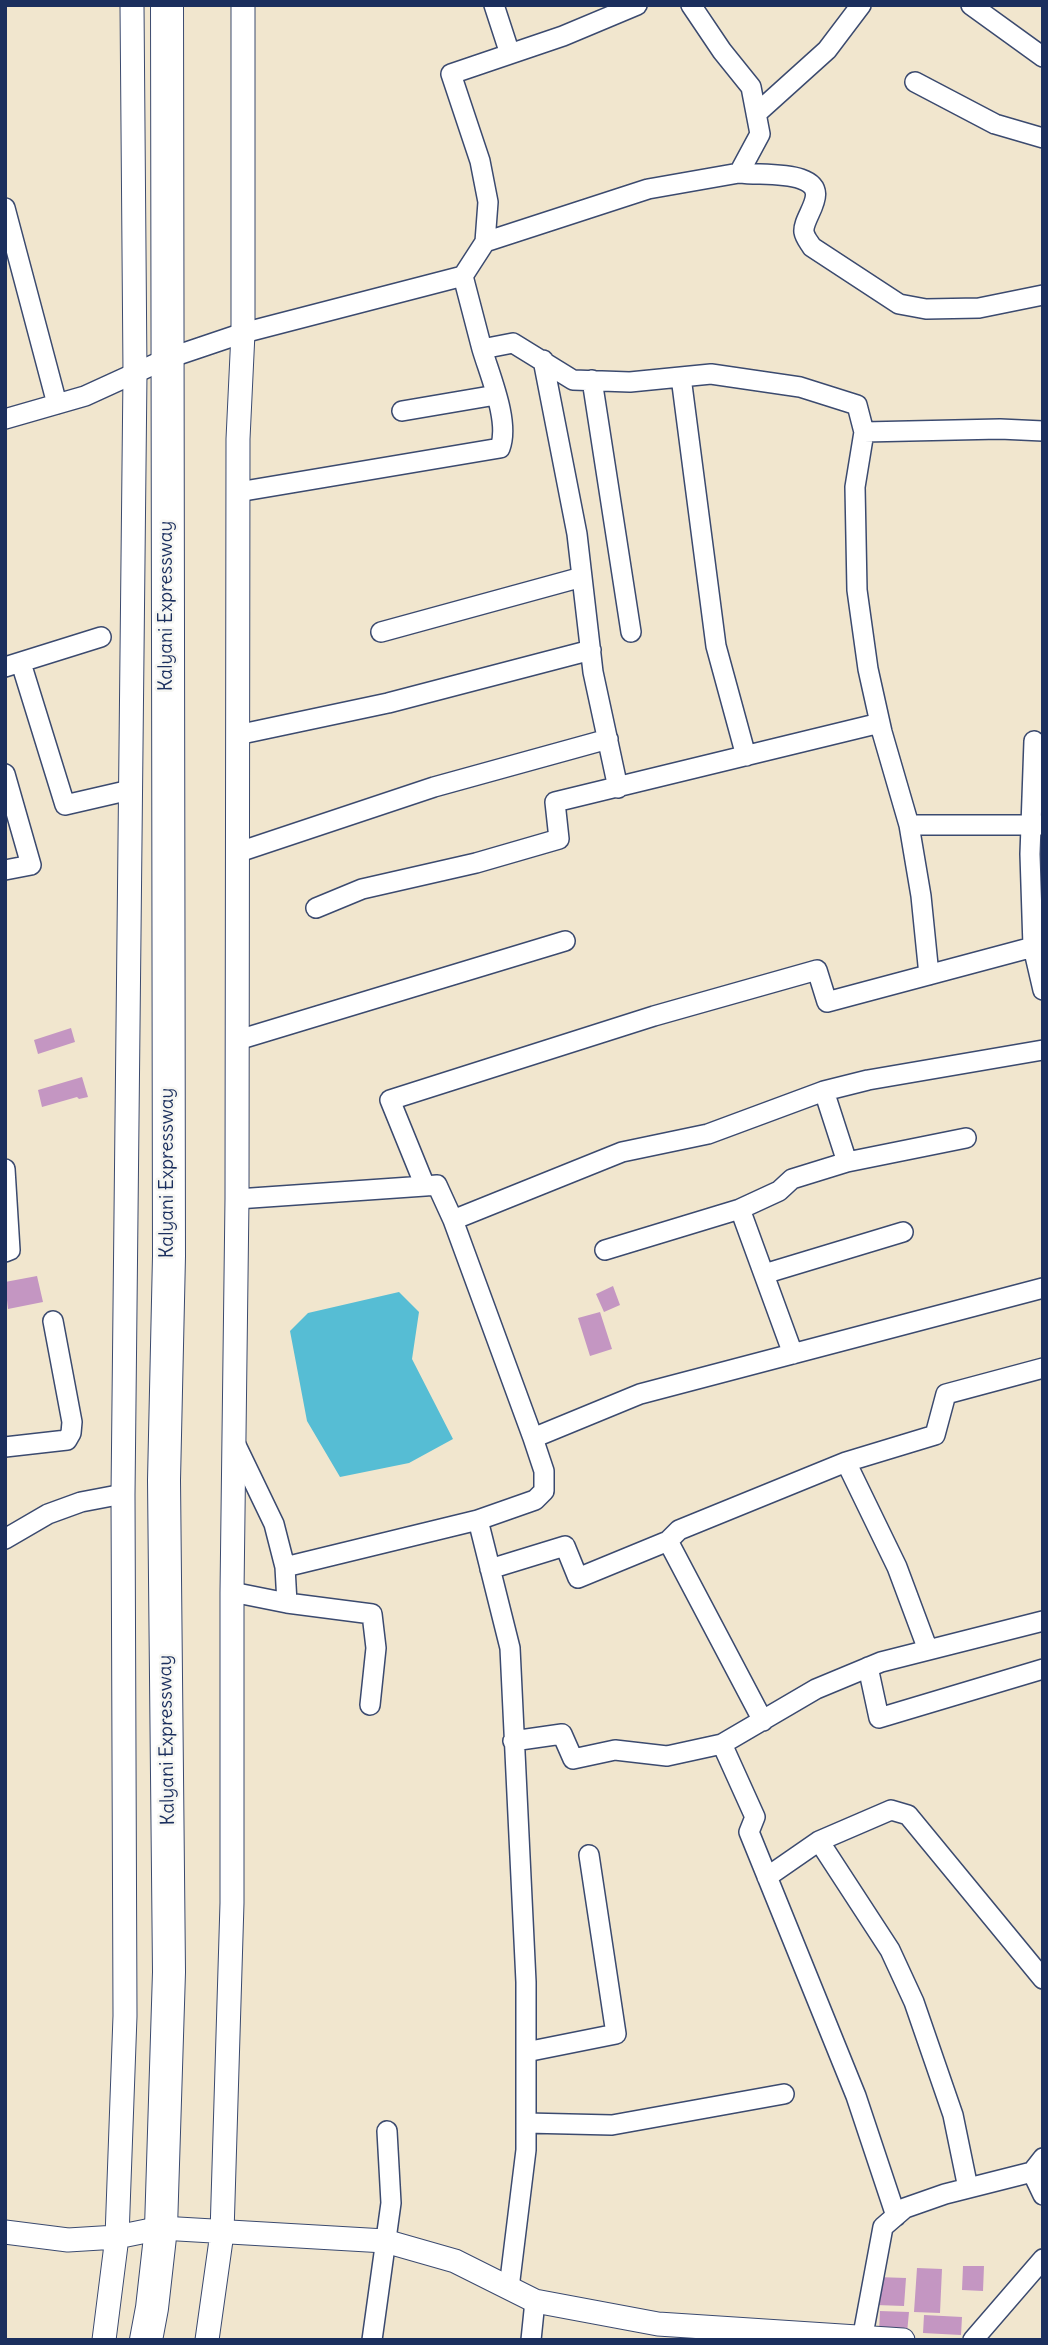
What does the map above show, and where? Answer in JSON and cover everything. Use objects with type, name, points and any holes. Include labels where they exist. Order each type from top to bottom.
[{"type":"highway","name":"Kalyani Expressway","points":[[146,2340],[161,2228],[169,1972],[164,1480],[169,1256],[167,5]]},
{"type":"street","points":[[104,2340],[117,2237],[125,2016],[123,1494],[135,373],[132,5]]},
{"type":"street","points":[[207,2340],[222,2232],[232,1903],[239,852],[238,439],[243,333],[243,5]]},
{"type":"street","points":[[494,5],[510,54]]},
{"type":"street","points":[[5,419],[85,396],[166,359],[243,333],[463,276],[485,242],[488,202],[480,160],[451,75],[563,36],[638,5]]},
{"type":"street","points":[[691,5],[722,51],[751,87],[760,134],[739,173]]},
{"type":"street","points":[[756,114],[827,50],[861,5]]},
{"type":"street","points":[[971,5],[1043,57]]},
{"type":"street","points":[[915,82],[995,124],[1043,138]]},
{"type":"street","points":[[485,242],[648,189],[739,173],[797,178],[807,182],[816,196],[804,224],[806,239],[812,247],[899,304],[926,309],[979,308],[1043,295]]},
{"type":"street","points":[[5,208],[57,404]]},
{"type":"street","points":[[238,492],[500,448],[504,437],[496,395],[463,276]]},
{"type":"street","points":[[482,349],[513,343],[573,380],[630,382],[711,374],[800,387],[857,405],[864,432],[855,487],[857,590],[867,669],[909,825],[921,897],[929,975]]},
{"type":"street","points":[[542,360],[577,534],[591,650],[618,788]]},
{"type":"street","points":[[681,377],[716,646],[746,757]]},
{"type":"street","points":[[592,380],[631,632]]},
{"type":"street","points":[[402,411],[496,395]]},
{"type":"street","points":[[864,432],[1000,429],[1043,431]]},
{"type":"street","points":[[381,632],[582,577]]},
{"type":"street","points":[[102,637],[13,665],[65,805],[130,790]]},
{"type":"street","points":[[237,735],[493,678],[591,650]]},
{"type":"street","points":[[316,908],[362,889],[476,863],[559,839],[555,802],[880,723]]},
{"type":"street","points":[[239,852],[434,788],[608,739]]},
{"type":"street","points":[[1034,741],[1037,825],[1033,947],[1043,990]]},
{"type":"street","points":[[5,774],[31,865],[5,870]]},
{"type":"street","points":[[909,825],[1037,825]]},
{"type":"street","points":[[237,1040],[565,941]]},
{"type":"street","points":[[425,1186],[390,1101],[641,1020],[817,970],[827,1002],[1033,947]]},
{"type":"street","points":[[453,1220],[622,1152],[708,1134],[824,1091],[867,1080],[1043,1050]]},
{"type":"street","points":[[824,1091],[847,1162]]},
{"type":"street","points":[[605,1250],[740,1209],[779,1191],[792,1179],[847,1162],[966,1138]]},
{"type":"street","points":[[5,1170],[10,1250],[5,1252]]},
{"type":"street","points":[[237,1199],[437,1185],[453,1220],[544,1471],[544,1491],[535,1500],[478,1520],[285,1567]]},
{"type":"street","points":[[740,1209],[793,1354]]},
{"type":"street","points":[[764,1273],[903,1232]]},
{"type":"street","points":[[533,1438],[640,1394],[1043,1288]]},
{"type":"street","points":[[5,1447],[67,1440],[71,1433],[72,1422],[53,1321]]},
{"type":"street","points":[[490,1569],[565,1546],[578,1578],[668,1541],[679,1531],[846,1462],[935,1435],[946,1394],[1043,1368]]},
{"type":"street","points":[[235,1442],[274,1524],[285,1567],[287,1603]]},
{"type":"street","points":[[846,1462],[897,1567],[928,1650]]},
{"type":"street","points":[[5,1539],[48,1514],[81,1502],[123,1494]]},
{"type":"street","points":[[478,1520],[510,1648],[526,1982],[526,2150],[509,2288]]},
{"type":"street","points":[[668,1541],[763,1721]]},
{"type":"street","points":[[232,1592],[287,1603],[372,1614],[376,1648],[370,1705]]},
{"type":"street","points":[[513,1741],[562,1734],[573,1759],[615,1749],[667,1756],[722,1744],[816,1689],[868,1667],[1043,1621]]},
{"type":"street","points":[[868,1667],[879,1718],[1043,1669]]},
{"type":"street","points":[[722,1744],[755,1817],[749,1832],[856,2096],[896,2216]]},
{"type":"street","points":[[767,1877],[819,1841],[891,1810],[908,1815],[1043,1979]]},
{"type":"street","points":[[819,1841],[890,1950],[914,2002],[953,2115],[968,2188]]},
{"type":"street","points":[[526,2052],[616,2034],[589,1855]]},
{"type":"street","points":[[526,2123],[612,2125],[784,2095]]},
{"type":"street","points":[[372,2340],[391,2203],[387,2131]]},
{"type":"street","points":[[862,2339],[883,2227],[905,2208],[1038,2165],[1043,2195]]},
{"type":"street","points":[[5,2232],[68,2240],[117,2237],[161,2228],[385,2241],[455,2261],[535,2301],[658,2324],[809,2337],[903,2340]]},
{"type":"street","points":[[973,2340],[1043,2259]]},
{"type":"street","points":[[531,2340],[535,2301]]},
{"type":"water","points":[[399,1292],[419,1312],[412,1359],[453,1439],[409,1463],[340,1477],[307,1421],[290,1331],[308,1313]]},
{"type":"building","points":[[71,1028],[75,1042],[38,1054],[34,1040]]},
{"type":"building","points":[[82,1077],[88,1097],[77,1097],[42,1107],[38,1090]]},
{"type":"building","points":[[37,1276],[43,1302],[8,1309],[5,1282]]},
{"type":"building","points":[[613,1286],[620,1305],[604,1312],[596,1294]]},
{"type":"building","points":[[600,1312],[612,1349],[590,1356],[578,1318]]},
{"type":"building","points":[[963,2266],[984,2266],[983,2291],[962,2290]]},
{"type":"building","points":[[917,2268],[942,2269],[940,2313],[914,2312]]},
{"type":"building","points":[[877,2277],[906,2278],[904,2306],[876,2305]]},
{"type":"building","points":[[880,2311],[909,2312],[907,2333],[879,2331]]},
{"type":"building","points":[[924,2315],[962,2317],[961,2335],[923,2333]]}]
